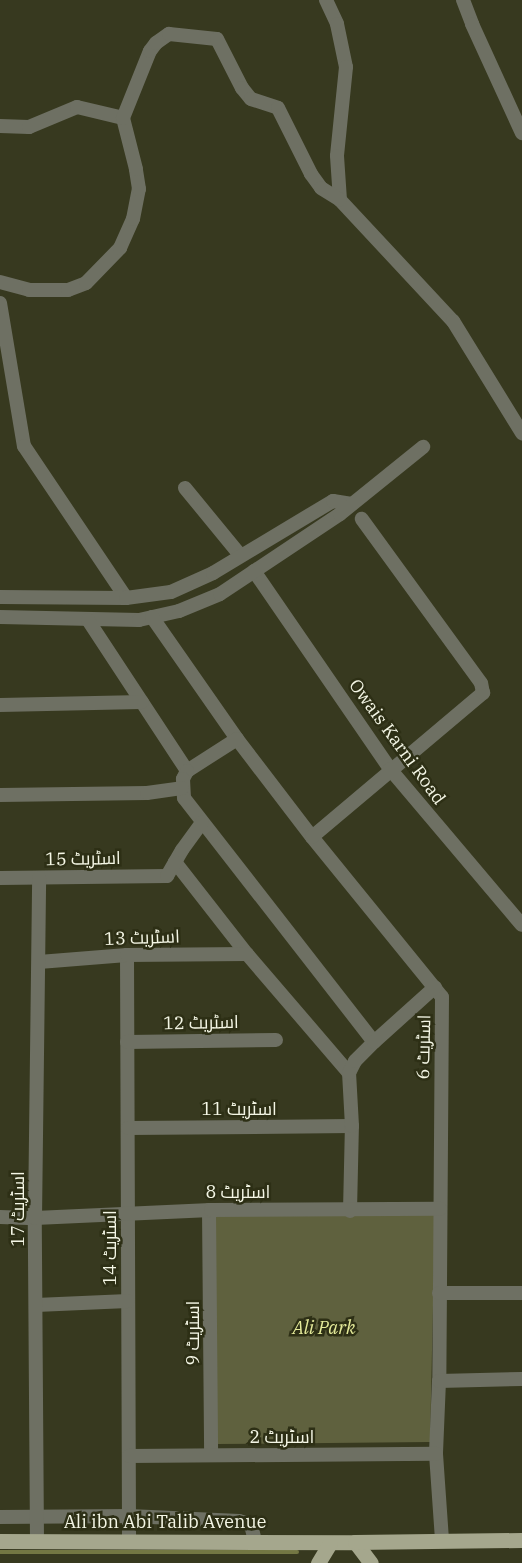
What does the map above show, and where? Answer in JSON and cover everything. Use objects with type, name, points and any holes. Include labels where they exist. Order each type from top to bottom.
[{"type":"main road","points":[[355,1542],[522,1540]]},
{"type":"main road","name":"Ali ibn Abi Talib Avenue","points":[[0,1541],[355,1542]]},
{"type":"main road","points":[[355,1542],[370,1563]]},
{"type":"main road","points":[[318,1563],[330,1543]]},
{"type":"street","points":[[326,0],[337,24],[346,67],[337,156],[340,200]]},
{"type":"street","points":[[463,0],[481,46],[522,133]]},
{"type":"street","points":[[0,282],[29,290],[68,290],[86,283],[120,248],[133,219],[138,189],[136,170],[123,118],[129,98],[156,43],[169,34],[217,39],[242,88],[251,99],[278,108],[311,174],[321,188],[340,200],[453,321],[522,433]]},
{"type":"street","points":[[0,126],[29,127],[77,106],[123,118]]},
{"type":"street","points":[[0,303],[24,446],[126,598]]},
{"type":"street","points":[[0,617],[139,620],[178,611],[220,594],[352,504],[423,447]]},
{"type":"street","points":[[185,488],[240,555]]},
{"type":"street","points":[[1,593],[126,598],[171,592],[213,573],[333,501],[352,504]]},
{"type":"street","points":[[312,837],[483,693],[481,683],[362,519]]},
{"type":"street","name":"Owais Karni Road","points":[[254,571],[390,770],[522,926]]},
{"type":"street","name":"اسٹریٹ 6","points":[[152,617],[237,739],[312,837],[442,997],[439,1381],[436,1454],[442,1540]]},
{"type":"street","points":[[88,620],[187,771]]},
{"type":"street","points":[[0,705],[142,702]]},
{"type":"street","points":[[237,739],[187,771],[182,788],[184,798],[374,1042]]},
{"type":"street","points":[[0,795],[147,793],[182,788]]},
{"type":"street","points":[[202,822],[175,862],[247,954],[349,1073]]},
{"type":"street","name":"اسٹریٹ 15","points":[[0,878],[167,876],[175,862]]},
{"type":"street","name":"اسٹریٹ 17","points":[[37,1541],[35,1218],[39,878]]},
{"type":"street","name":"اسٹریٹ 13","points":[[39,962],[127,955],[247,954]]},
{"type":"street","name":"اسٹریٹ 14","points":[[127,955],[129,1540]]},
{"type":"street","points":[[350,1211],[349,1073],[355,1061],[374,1042],[435,987]]},
{"type":"street","name":"اسٹریٹ 12","points":[[127,1042],[276,1040]]},
{"type":"street","name":"اسٹریٹ 11","points":[[128,1128],[351,1126]]},
{"type":"street","name":"اسٹریٹ 8","points":[[0,1217],[35,1218],[209,1210],[440,1209]]},
{"type":"street","name":"اسٹریٹ 9","points":[[209,1210],[211,1455]]},
{"type":"street","points":[[439,1293],[522,1293]]},
{"type":"street","points":[[36,1305],[128,1301]]},
{"type":"street","points":[[439,1381],[522,1379]]},
{"type":"street","name":"اسٹریٹ 2","points":[[129,1456],[436,1454]]},
{"type":"street","points":[[0,1517],[36,1519],[129,1516],[239,1521],[250,1525],[255,1541]]},
{"type":"green space","name":"Ali Park","points":[[213,1212],[435,1214],[430,1442],[216,1444]]},
{"type":"waterway","points":[[0,1552],[297,1552]]}]
